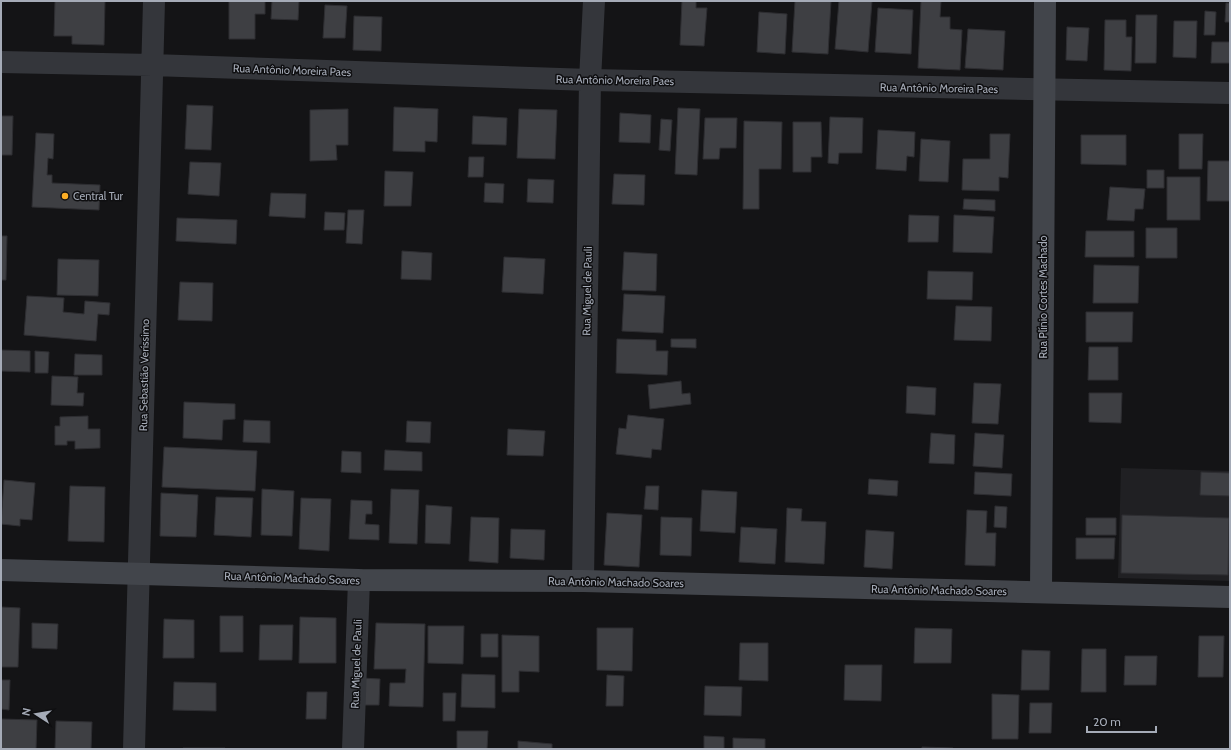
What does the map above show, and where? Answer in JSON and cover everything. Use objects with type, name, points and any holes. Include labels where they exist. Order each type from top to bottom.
[{"type":"street","name":"Rua Sebastião Veríssimo","points":[[134,749],[154,1]]},
{"type":"street","name":"Rua Miguel de Pauli","points":[[583,581],[590,80],[594,1]]},
{"type":"street","name":"Rua Plínio Cortes Machado","points":[[1041,592],[1045,1]]},
{"type":"street","name":"Rua Antônio Moreira Paes","points":[[1,62],[590,80],[1230,93]]},
{"type":"street","name":"Rua Antônio Machado Soares","points":[[1,570],[358,580],[583,581],[1230,596]]},
{"type":"street","name":"Rua Miguel de Pauli","points":[[353,749],[358,580]]},
{"type":"shaded area","points":[[1121,468],[1230,471],[1230,581],[1118,578]]},
{"type":"building","points":[[55,1],[105,1],[104,45],[72,44],[72,36],[54,36]]},
{"type":"building","points":[[229,1],[265,1],[265,14],[255,14],[255,39],[229,39]]},
{"type":"building","points":[[272,1],[299,1],[298,20],[271,19]]},
{"type":"building","points":[[682,1],[696,1],[696,8],[707,8],[704,46],[680,45]]},
{"type":"building","points":[[795,1],[831,1],[828,54],[792,52]]},
{"type":"building","points":[[839,1],[872,1],[868,52],[835,49]]},
{"type":"building","points":[[921,1],[941,1],[940,17],[950,17],[950,29],[962,30],[960,70],[918,68]]},
{"type":"building","points":[[1226,3],[1230,3],[1230,22],[1225,22]]},
{"type":"building","points":[[325,5],[347,6],[345,38],[323,38]]},
{"type":"building","points":[[878,8],[913,10],[911,54],[875,52]]},
{"type":"building","points":[[1205,11],[1216,12],[1215,35],[1204,35]]},
{"type":"building","points":[[759,12],[787,14],[785,54],[757,52]]},
{"type":"building","points":[[1136,15],[1157,15],[1156,63],[1135,63]]},
{"type":"building","points":[[354,16],[382,17],[381,51],[353,50]]},
{"type":"building","points":[[1105,20],[1126,20],[1126,37],[1132,37],[1131,71],[1104,70]]},
{"type":"building","points":[[1174,21],[1197,21],[1196,58],[1173,57]]},
{"type":"building","points":[[1067,27],[1089,28],[1087,61],[1066,60]]},
{"type":"building","points":[[968,29],[1005,31],[1003,70],[965,68]]},
{"type":"building","points":[[1212,42],[1230,42],[1230,63],[1211,63]]},
{"type":"building","points":[[187,105],[213,106],[211,150],[185,149]]},
{"type":"building","points":[[394,107],[438,109],[437,142],[425,141],[425,152],[393,151]]},
{"type":"building","points":[[678,108],[700,109],[697,175],[675,174]]},
{"type":"building","points":[[348,109],[348,145],[336,145],[337,160],[310,161],[310,110]]},
{"type":"building","points":[[519,109],[557,110],[555,159],[517,158]]},
{"type":"building","points":[[620,113],[651,115],[650,143],[619,142]]},
{"type":"building","points":[[1,116],[13,116],[12,155],[1,155]]},
{"type":"building","points":[[473,116],[507,118],[506,145],[472,144]]},
{"type":"building","points":[[830,117],[863,118],[862,153],[839,153],[838,164],[828,163]]},
{"type":"building","points":[[705,118],[737,118],[736,148],[720,148],[719,159],[703,159]]},
{"type":"building","points":[[661,119],[672,120],[670,151],[659,150]]},
{"type":"building","points":[[744,121],[782,122],[781,169],[759,169],[759,209],[743,209]]},
{"type":"building","points":[[793,122],[821,122],[822,157],[811,157],[811,172],[793,172]]},
{"type":"building","points":[[878,130],[915,132],[914,157],[907,156],[906,171],[876,169]]},
{"type":"building","points":[[36,133],[54,134],[53,159],[48,158],[47,175],[52,175],[52,183],[100,185],[99,210],[32,207]]},
{"type":"building","points":[[990,134],[1010,134],[1008,178],[999,177],[999,191],[962,190],[963,159],[990,159]]},
{"type":"building","points":[[1179,134],[1203,134],[1202,169],[1179,169]]},
{"type":"building","points":[[1081,135],[1126,135],[1126,165],[1081,164]]},
{"type":"building","points":[[921,139],[950,141],[948,182],[919,181]]},
{"type":"building","points":[[469,157],[484,157],[483,177],[468,177]]},
{"type":"building","points":[[1208,161],[1230,161],[1230,201],[1207,201]]},
{"type":"building","points":[[190,162],[221,163],[219,196],[188,194]]},
{"type":"building","points":[[1147,170],[1164,170],[1164,188],[1147,188]]},
{"type":"building","points":[[385,171],[413,172],[411,206],[384,206]]},
{"type":"building","points":[[614,174],[645,175],[644,205],[612,204]]},
{"type":"building","points":[[1167,177],[1200,177],[1200,220],[1167,220]]},
{"type":"building","points":[[528,179],[554,180],[553,203],[527,202]]},
{"type":"building","points":[[485,183],[504,184],[503,203],[484,202]]},
{"type":"building","points":[[1110,187],[1145,189],[1143,209],[1135,209],[1134,221],[1107,220]]},
{"type":"building","points":[[271,193],[306,194],[305,218],[269,216]]},
{"type":"building","points":[[964,199],[995,200],[995,211],[963,209]]},
{"type":"building","points":[[348,210],[364,210],[362,244],[346,243]]},
{"type":"building","points":[[325,212],[345,213],[344,230],[324,230]]},
{"type":"building","points":[[909,215],[939,216],[938,242],[908,242]]},
{"type":"building","points":[[954,215],[994,217],[992,253],[953,252]]},
{"type":"building","points":[[177,218],[237,220],[236,244],[176,241]]},
{"type":"building","points":[[1146,228],[1177,228],[1177,258],[1146,258]]},
{"type":"building","points":[[1086,231],[1134,231],[1134,257],[1085,257]]},
{"type":"building","points":[[1,236],[7,236],[6,280],[1,280]]},
{"type":"building","points":[[402,251],[432,253],[431,280],[401,279]]},
{"type":"building","points":[[624,252],[657,254],[656,291],[622,290]]},
{"type":"building","points":[[504,257],[545,259],[543,294],[502,292]]},
{"type":"building","points":[[58,259],[99,260],[98,296],[57,295]]},
{"type":"building","points":[[1094,265],[1139,266],[1138,303],[1093,303]]},
{"type":"building","points":[[928,271],[973,272],[972,300],[927,299]]},
{"type":"building","points":[[180,282],[213,283],[212,321],[178,320]]},
{"type":"building","points":[[624,294],[665,296],[663,333],[622,331]]},
{"type":"building","points":[[27,296],[64,298],[63,312],[84,314],[85,301],[110,303],[109,315],[98,314],[96,341],[24,335]]},
{"type":"building","points":[[956,306],[992,307],[991,341],[954,340]]},
{"type":"building","points":[[1086,312],[1133,312],[1132,342],[1086,342]]},
{"type":"building","points":[[617,339],[656,340],[656,351],[668,351],[667,375],[616,373]]},
{"type":"building","points":[[671,339],[696,339],[696,348],[671,347]]},
{"type":"building","points":[[1089,347],[1118,347],[1118,380],[1088,380]]},
{"type":"building","points":[[1,350],[30,351],[30,372],[1,371]]},
{"type":"building","points":[[35,351],[49,352],[48,373],[35,373]]},
{"type":"building","points":[[75,354],[102,355],[102,375],[74,375]]},
{"type":"building","points":[[52,376],[78,377],[77,393],[84,393],[83,406],[51,405]]},
{"type":"building","points":[[681,381],[682,394],[690,393],[691,404],[650,409],[648,385]]},
{"type":"building","points":[[974,383],[1001,384],[998,424],[972,423]]},
{"type":"building","points":[[907,386],[936,388],[935,415],[906,413]]},
{"type":"building","points":[[1089,393],[1122,393],[1121,423],[1089,422]]},
{"type":"building","points":[[184,402],[235,404],[235,419],[223,420],[222,440],[183,438]]},
{"type":"building","points":[[628,415],[664,419],[661,450],[652,449],[651,458],[616,454],[619,428],[626,429]]},
{"type":"building","points":[[88,416],[88,429],[100,429],[100,448],[75,449],[75,441],[67,441],[67,445],[55,445],[55,426],[60,426],[60,417]]},
{"type":"building","points":[[244,420],[270,421],[270,443],[243,442]]},
{"type":"building","points":[[407,421],[431,422],[430,443],[406,442]]},
{"type":"building","points":[[508,429],[545,431],[543,456],[507,455]]},
{"type":"building","points":[[931,433],[955,435],[954,464],[929,463]]},
{"type":"building","points":[[975,433],[1004,435],[1002,468],[973,466]]},
{"type":"building","points":[[164,447],[257,451],[255,491],[162,487]]},
{"type":"building","points":[[385,450],[422,452],[422,471],[384,470]]},
{"type":"building","points":[[342,451],[361,452],[361,473],[341,472]]},
{"type":"building","points":[[975,472],[1012,474],[1011,496],[974,494]]},
{"type":"building","points":[[1201,472],[1230,473],[1230,496],[1200,495]]},
{"type":"building","points":[[869,479],[898,481],[897,496],[868,494]]},
{"type":"building","points":[[4,480],[35,483],[32,520],[20,519],[20,526],[1,524]]},
{"type":"building","points":[[70,486],[105,487],[104,542],[68,541]]},
{"type":"building","points":[[646,486],[659,486],[658,510],[644,509]]},
{"type":"building","points":[[262,489],[294,491],[292,536],[261,535]]},
{"type":"building","points":[[391,489],[419,490],[417,544],[389,543]]},
{"type":"building","points":[[702,490],[737,492],[735,533],[700,531]]},
{"type":"building","points":[[161,493],[198,495],[196,537],[160,536]]},
{"type":"building","points":[[216,497],[253,498],[251,537],[214,535]]},
{"type":"building","points":[[301,498],[331,499],[329,551],[299,549]]},
{"type":"building","points":[[351,500],[372,501],[372,514],[366,514],[365,524],[379,525],[379,540],[349,539]]},
{"type":"building","points":[[426,505],[452,507],[450,544],[425,543]]},
{"type":"building","points":[[995,506],[1007,507],[1006,528],[994,527]]},
{"type":"building","points":[[787,508],[802,509],[801,521],[826,522],[824,564],[785,562]]},
{"type":"building","points":[[967,510],[987,511],[986,533],[996,533],[995,566],[965,565]]},
{"type":"building","points":[[607,513],[642,515],[639,567],[604,565]]},
{"type":"building","points":[[1122,515],[1229,518],[1228,575],[1121,573]]},
{"type":"building","points":[[471,517],[499,518],[498,563],[469,561]]},
{"type":"building","points":[[661,517],[692,518],[691,556],[660,555]]},
{"type":"building","points":[[1086,518],[1116,518],[1116,535],[1086,535]]},
{"type":"building","points":[[741,527],[777,529],[775,564],[739,562]]},
{"type":"building","points":[[511,529],[545,530],[544,560],[510,558]]},
{"type":"building","points":[[866,530],[894,532],[892,569],[864,567]]},
{"type":"building","points":[[1076,538],[1115,538],[1114,559],[1076,559]]},
{"type":"building","points":[[1,607],[20,608],[18,667],[1,667]]},
{"type":"building","points":[[220,616],[243,616],[243,652],[220,652]]},
{"type":"building","points":[[300,617],[336,618],[336,663],[299,663]]},
{"type":"building","points":[[164,619],[194,620],[194,658],[163,658]]},
{"type":"building","points":[[32,623],[58,624],[57,649],[32,648]]},
{"type":"building","points":[[376,623],[425,624],[423,707],[389,706],[390,683],[405,683],[406,669],[374,669]]},
{"type":"building","points":[[260,625],[293,625],[292,660],[259,660]]},
{"type":"building","points":[[428,626],[464,626],[463,664],[428,663]]},
{"type":"building","points":[[597,628],[633,628],[632,671],[597,670]]},
{"type":"building","points":[[915,628],[952,629],[951,663],[914,663]]},
{"type":"building","points":[[481,634],[498,634],[498,657],[481,657]]},
{"type":"building","points":[[502,635],[539,636],[539,672],[519,671],[519,692],[502,692]]},
{"type":"building","points":[[1199,636],[1224,636],[1223,677],[1198,677]]},
{"type":"building","points":[[740,643],[768,643],[768,681],[739,680]]},
{"type":"building","points":[[1082,649],[1106,649],[1106,692],[1081,692]]},
{"type":"building","points":[[1022,650],[1050,651],[1049,690],[1021,690]]},
{"type":"building","points":[[1125,656],[1157,656],[1156,685],[1124,685]]},
{"type":"building","points":[[845,665],[882,665],[881,701],[844,700]]},
{"type":"building","points":[[462,674],[495,675],[495,708],[461,707]]},
{"type":"building","points":[[607,675],[624,676],[623,706],[606,706]]},
{"type":"building","points":[[361,678],[380,679],[379,705],[360,705]]},
{"type":"building","points":[[1,680],[10,680],[9,710],[1,709]]},
{"type":"building","points":[[174,682],[216,683],[216,711],[173,710]]},
{"type":"building","points":[[705,686],[742,687],[741,716],[704,715]]},
{"type":"building","points":[[307,692],[327,692],[326,719],[306,719]]},
{"type":"building","points":[[443,693],[456,693],[455,721],[443,721]]},
{"type":"building","points":[[992,694],[1019,695],[1018,739],[992,739]]},
{"type":"building","points":[[1030,703],[1052,703],[1051,733],[1029,733]]},
{"type":"building","points":[[1,719],[37,720],[36,749],[1,749]]},
{"type":"building","points":[[56,721],[92,722],[91,749],[55,749]]},
{"type":"building","points":[[457,731],[488,731],[487,749],[457,749]]},
{"type":"building","points":[[704,736],[724,737],[724,749],[704,749]]},
{"type":"building","points":[[733,738],[765,739],[765,749],[733,749]]},
{"type":"building","points":[[518,741],[552,744],[552,749],[518,749]]},
{"type":"building","points":[[922,747],[953,748],[953,749],[922,749]]},
{"type":"building","points":[[225,748],[225,749],[183,749]]},
{"type":"place","name":"Central Tur","points":[[65,196]]}]
